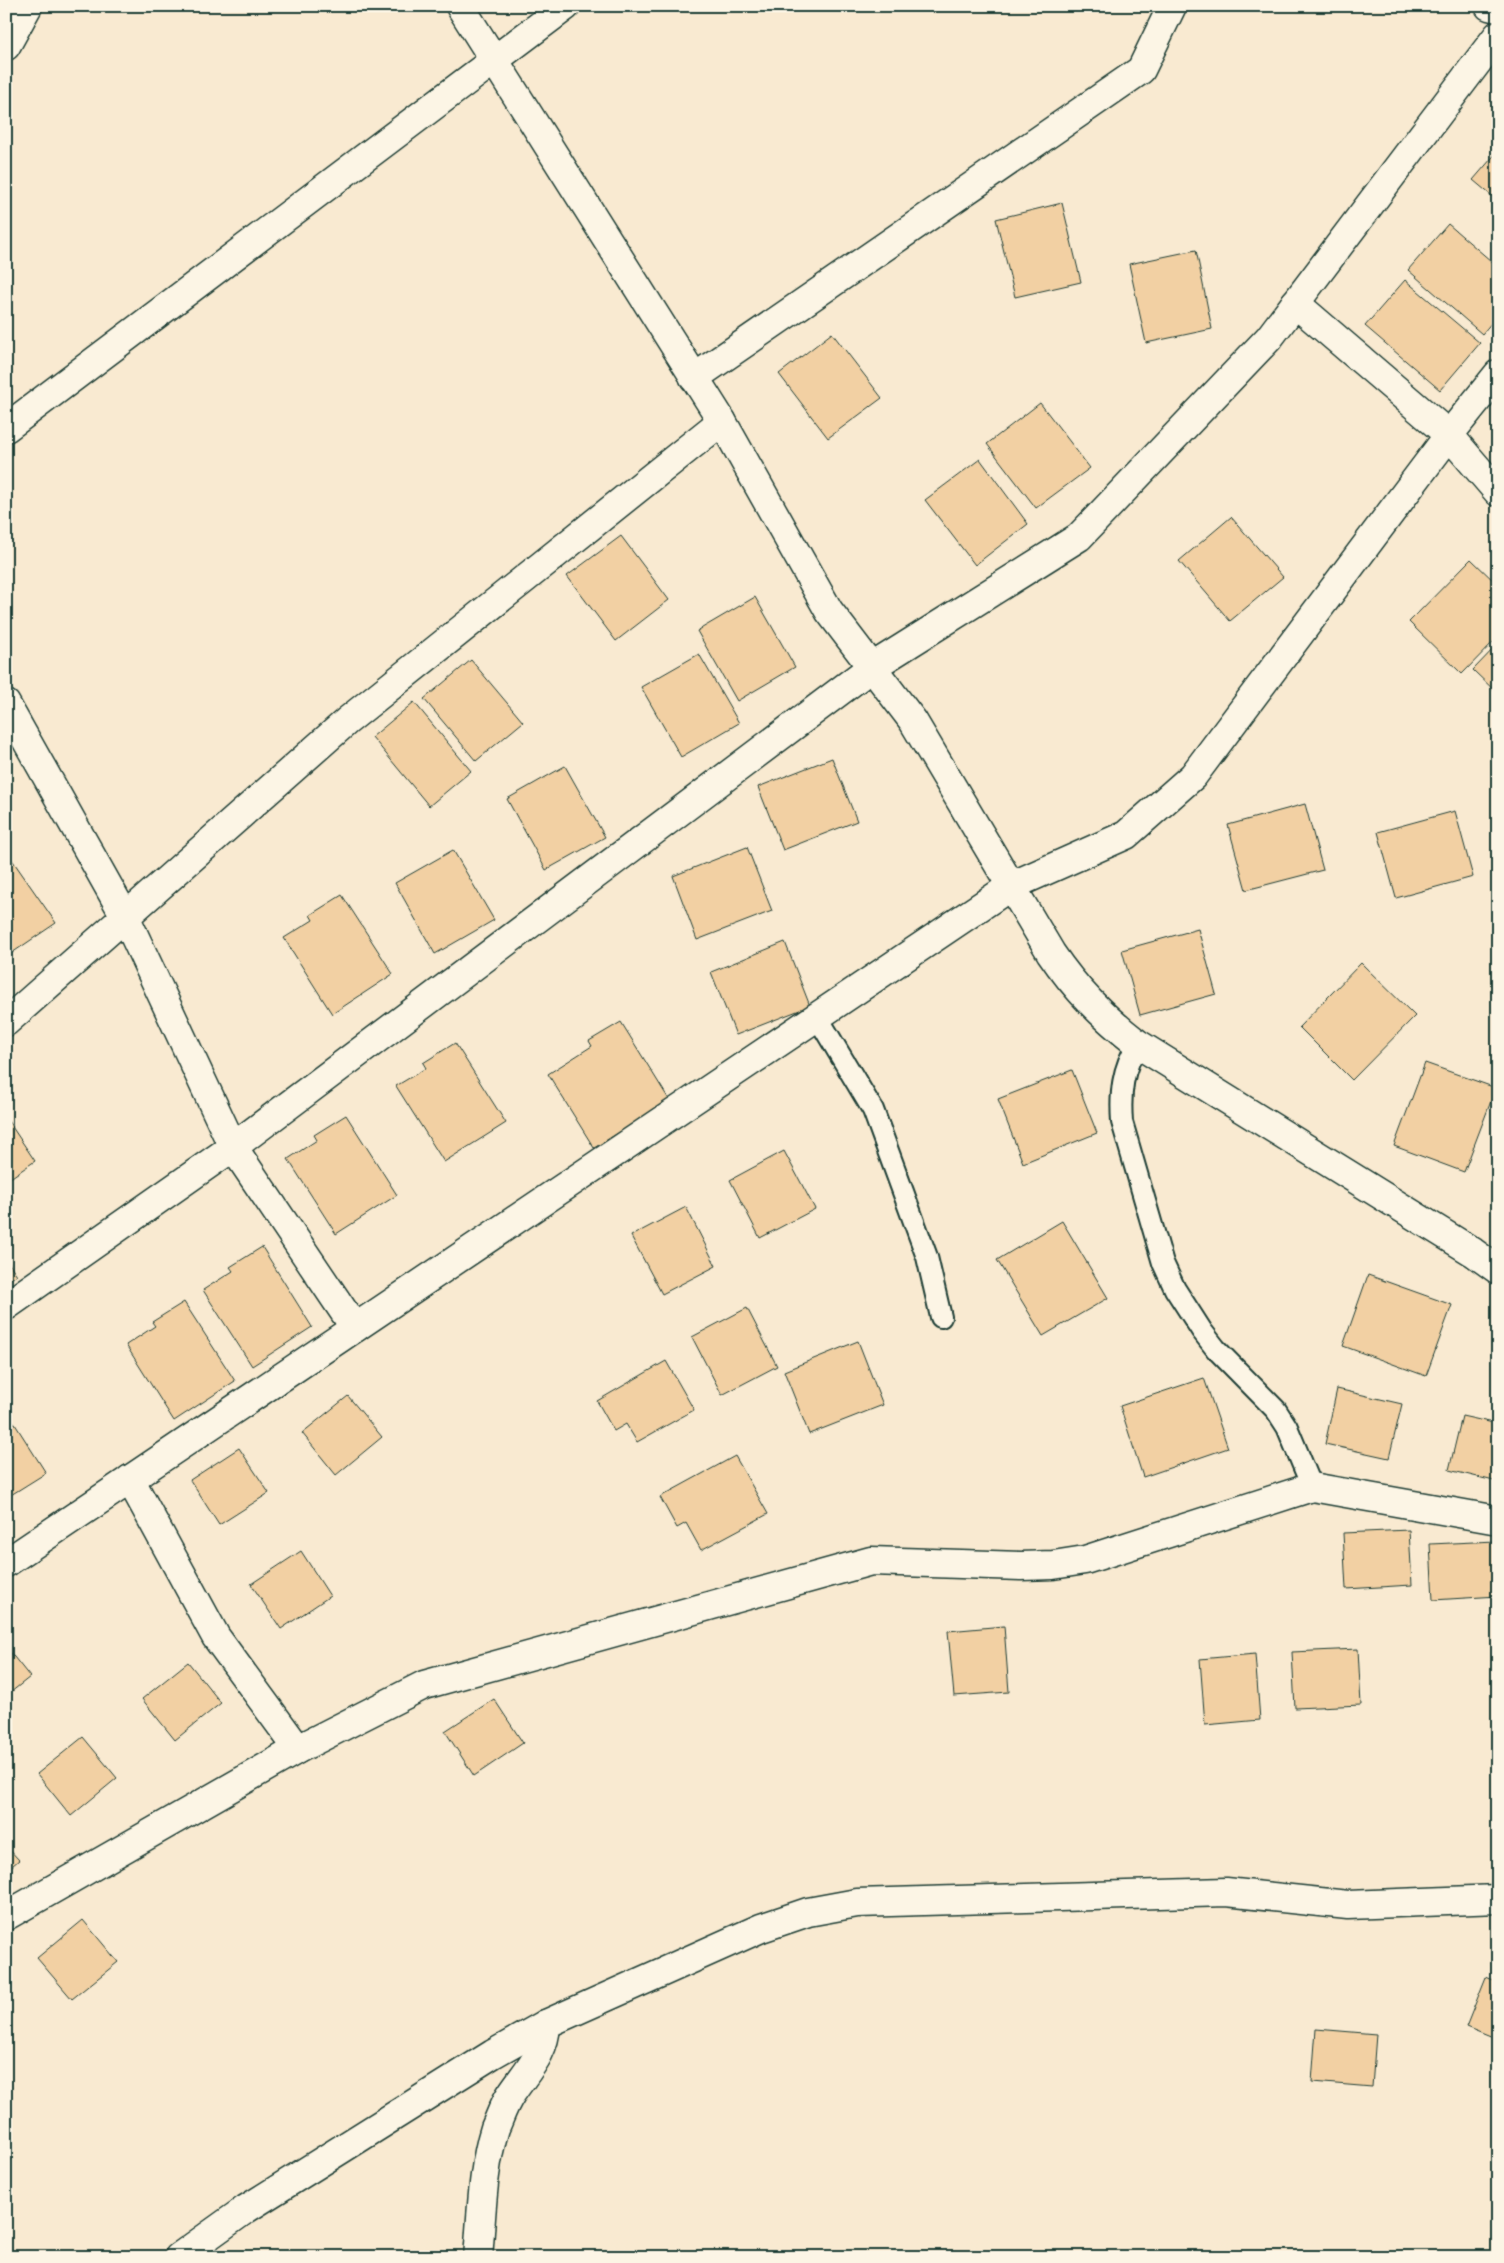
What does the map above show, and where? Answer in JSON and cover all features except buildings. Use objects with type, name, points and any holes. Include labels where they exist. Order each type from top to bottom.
[{"type":"street","points":[[6,46],[28,6]]},
{"type":"street","points":[[460,6],[722,421],[829,611],[914,720],[1011,886],[1068,978],[1089,1003],[1138,1044],[1498,1270]]},
{"type":"street","points":[[6,428],[566,6]]},
{"type":"street","points":[[694,378],[1141,70],[1172,6]]},
{"type":"street","points":[[1489,6],[1498,8]]},
{"type":"street","points":[[6,1306],[233,1147],[872,667],[1079,537],[1269,338],[1498,35]]},
{"type":"street","points":[[1296,303],[1449,435],[1498,492]]},
{"type":"street","points":[[6,1563],[818,1018],[1011,886],[1126,835],[1193,776],[1449,435],[1498,374]]},
{"type":"street","points":[[6,1022],[347,720],[722,421]]},
{"type":"street","points":[[6,704],[125,916],[233,1147],[355,1328]]},
{"type":"street","points":[[130,1479],[216,1637],[242,1676],[298,1749]]},
{"type":"street","points":[[6,1916],[298,1749],[424,1684],[871,1561],[1021,1566],[1053,1565],[1085,1560],[1312,1487],[1498,1520]]},
{"type":"street","points":[[179,2257],[246,2209],[493,2054],[546,2024],[761,1928],[808,1912],[857,1902],[1226,1892],[1348,1905],[1498,1899]]},
{"type":"street","points":[[478,2257],[488,2160],[495,2130],[510,2095],[541,2053],[545,2041],[546,2024]]},
{"type":"lane","points":[[818,1018],[873,1110],[927,1257],[942,1317]]},
{"type":"lane","points":[[1138,1044],[1130,1056],[1123,1076],[1120,1100],[1122,1122],[1163,1263],[1175,1289],[1202,1331],[1276,1410],[1287,1427],[1312,1487]]}]
